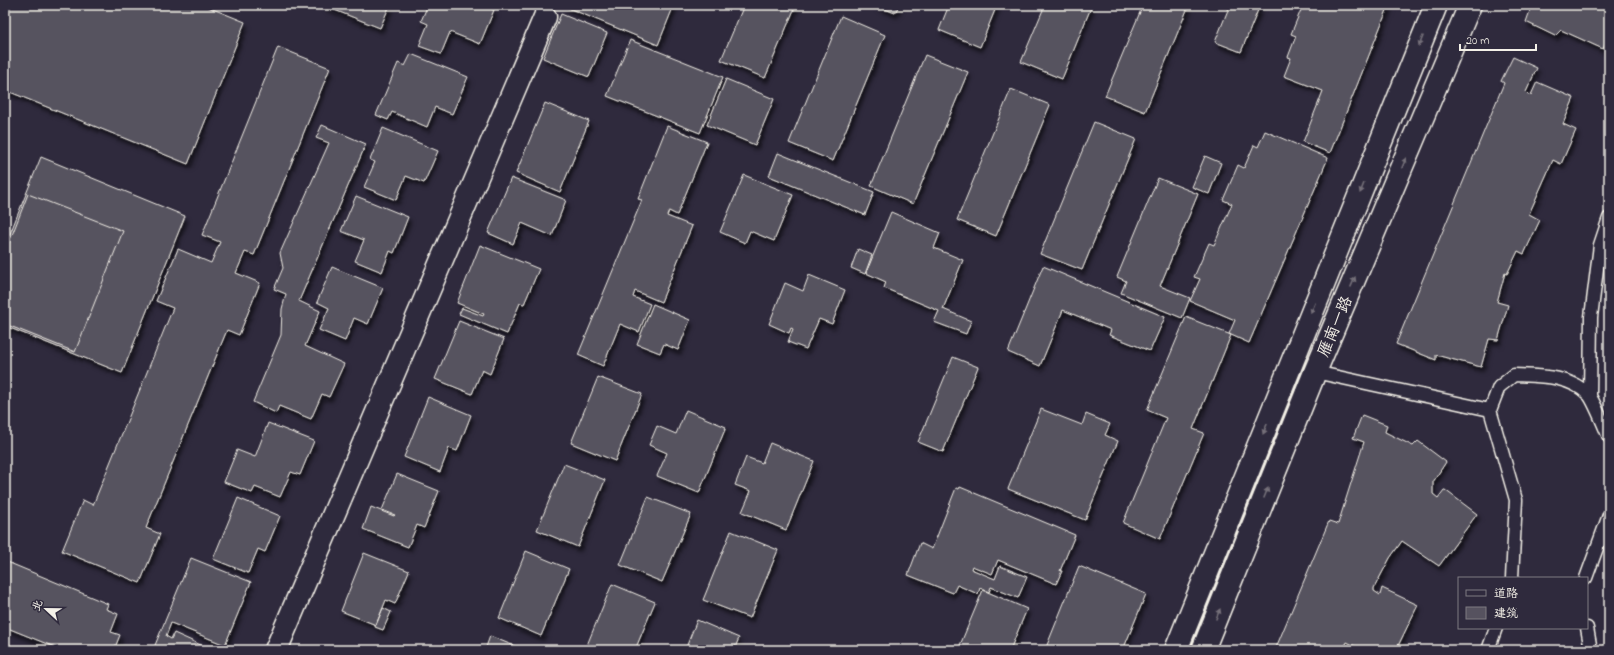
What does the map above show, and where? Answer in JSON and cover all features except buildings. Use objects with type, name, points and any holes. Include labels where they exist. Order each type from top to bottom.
[{"type":"main road","name":"雁南一路","points":[[1176,650],[1436,5]]},
{"type":"main road","name":"雁南一路","points":[[1203,650],[1315,372],[1470,5]]},
{"type":"main road","points":[[276,650],[545,17]]},
{"type":"lane","points":[[1609,218],[1600,245],[1592,317],[1590,396],[1609,437]]},
{"type":"lane","points":[[1315,372],[1490,410]]},
{"type":"lane","points":[[1512,577],[1516,500],[1490,410],[1499,386],[1514,375],[1542,377],[1570,382],[1590,396]]},
{"type":"lane","points":[[1586,577],[1609,515]]},
{"type":"lane","points":[[1488,650],[1496,629]]},
{"type":"lane","points":[[1587,629],[1591,650]]}]
